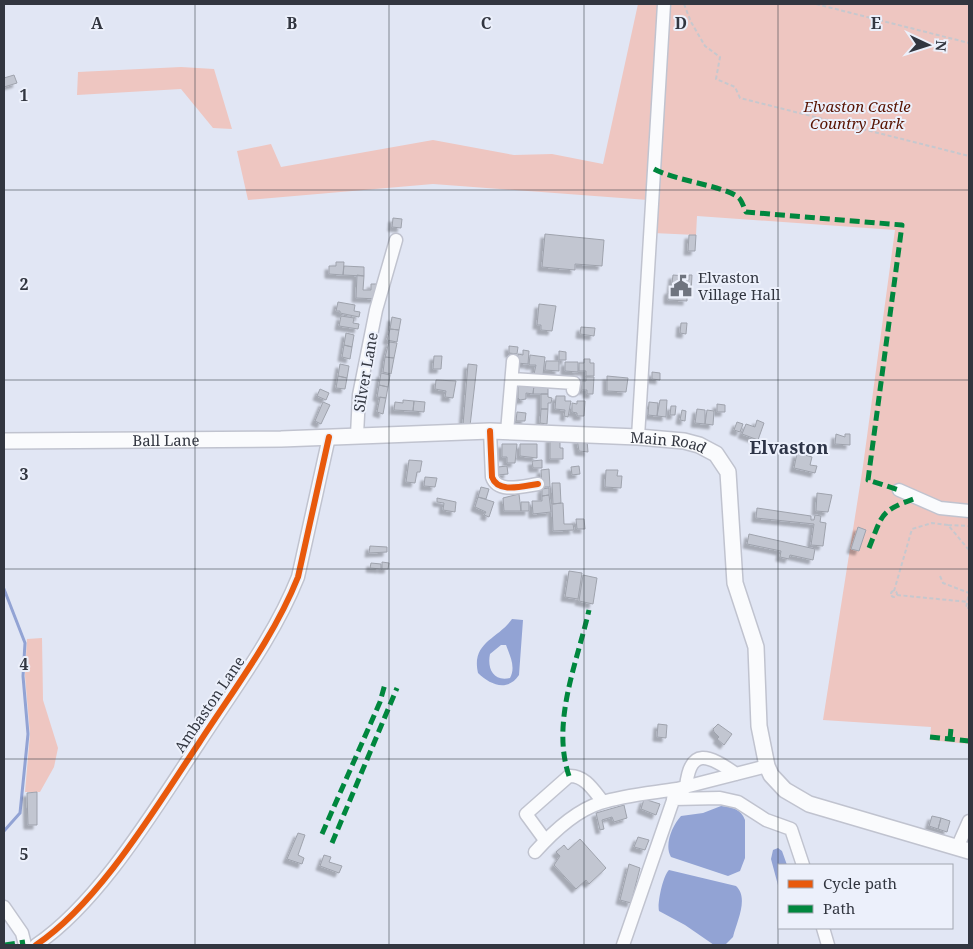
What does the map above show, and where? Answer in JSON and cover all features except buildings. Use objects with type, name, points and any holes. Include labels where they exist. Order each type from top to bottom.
[{"type":"main road","name":"Main Road","points":[[330,437],[490,431],[638,437],[684,441],[700,445],[716,454],[728,472],[735,583],[756,647],[760,726],[767,766]]},
{"type":"main road","name":"Ball Lane","points":[[4,441],[330,437]]},
{"type":"main road","points":[[767,766],[771,774],[785,790],[809,804],[963,850]]},
{"type":"street","points":[[638,437],[664,4]]},
{"type":"street","name":"Silver Lane","points":[[356,436],[359,395],[376,310],[396,240]]},
{"type":"street","points":[[507,432],[509,370],[574,383],[574,390]]},
{"type":"street","points":[[490,431],[494,483],[503,487],[538,484]]},
{"type":"street","name":"Ambaston Lane","points":[[36,945],[55,931],[75,911],[135,838],[260,650],[289,598],[298,577],[330,437]]},
{"type":"street","points":[[899,490],[940,508],[969,511]]},
{"type":"street","points":[[623,945],[687,770],[698,759],[707,757],[736,774]]},
{"type":"street","points":[[535,852],[546,840],[576,815],[603,802],[678,792],[767,766]]},
{"type":"street","points":[[546,840],[526,814],[569,776],[578,777],[586,782],[603,802]]},
{"type":"street","points":[[678,792],[738,802],[766,820],[791,829],[803,864]]},
{"type":"street","points":[[963,850],[969,821]]},
{"type":"street","points":[[4,907],[22,933],[25,945]]},
{"type":"street","points":[[823,929],[828,945]]},
{"type":"path","points":[[684,4],[688,17],[705,46],[720,57],[716,80],[735,87],[740,98],[969,156]]},
{"type":"path","points":[[816,4],[969,43]]},
{"type":"path","points":[[968,601],[892,596],[892,592],[894,592],[912,530],[932,523],[969,526]]},
{"type":"path","points":[[948,525],[969,550]]},
{"type":"path","points":[[940,576],[943,583],[968,593],[966,608],[969,608]]},
{"type":"path","points":[[894,592],[897,595]]},
{"type":"green space","name":"Elvaston Castle Country Park","points":[[638,4],[969,4],[969,744],[930,740],[931,727],[823,720],[863,466],[895,230],[697,216],[696,235],[653,233],[648,200],[433,184],[248,200],[237,151],[271,144],[281,167],[433,140],[514,155],[552,154],[603,164]]},
{"type":"green space","points":[[181,67],[214,69],[232,129],[213,128],[181,89],[77,95],[78,72]]},
{"type":"green space","points":[[42,638],[43,700],[58,748],[54,767],[40,792],[25,792],[30,734],[25,676],[27,639]]},
{"type":"water","points":[[512,619],[523,620],[519,675],[510,684],[499,685],[488,681],[478,673],[478,654],[487,642]],"holes":[[[501,645],[506,645],[512,661],[512,674],[510,678],[504,679],[492,673],[489,659],[490,654]]]},
{"type":"water","points":[[721,806],[736,809],[745,820],[745,858],[740,871],[728,876],[671,857],[668,847],[670,836],[681,816],[703,813]]},
{"type":"water","points":[[778,848],[782,851],[787,864],[778,864],[778,885],[771,859],[773,850]]},
{"type":"water","points":[[669,870],[736,886],[740,891],[742,903],[739,917],[733,937],[725,945],[714,945],[685,925],[659,911],[661,890]]},
{"type":"waterway","points":[[4,589],[25,643],[23,676],[28,734],[20,813],[4,831]]},
{"type":"marked path","points":[[654,169],[733,194],[740,199],[746,212],[902,225],[868,480],[899,490]]},
{"type":"marked path","points":[[869,548],[884,515],[895,506],[916,498]]},
{"type":"marked path","points":[[569,776],[564,756],[564,714],[589,610]]},
{"type":"marked path","points":[[322,834],[380,702],[385,684]]},
{"type":"marked path","points":[[332,843],[397,688]]},
{"type":"marked path","points":[[950,739],[951,728]]},
{"type":"marked path","points":[[930,737],[969,741]]},
{"type":"marked path","points":[[5,945],[25,942]]},
{"type":"cycle path","points":[[490,431],[492,477],[495,482],[500,486],[512,488],[538,484]]},
{"type":"cycle path","points":[[36,945],[60,927],[104,879],[125,852],[265,642],[298,577],[329,437]]},
{"type":"place","name":"Elvaston Village Hall","points":[[681,286]]},
{"type":"district","name":"Elvaston","points":[[789,447]]}]
